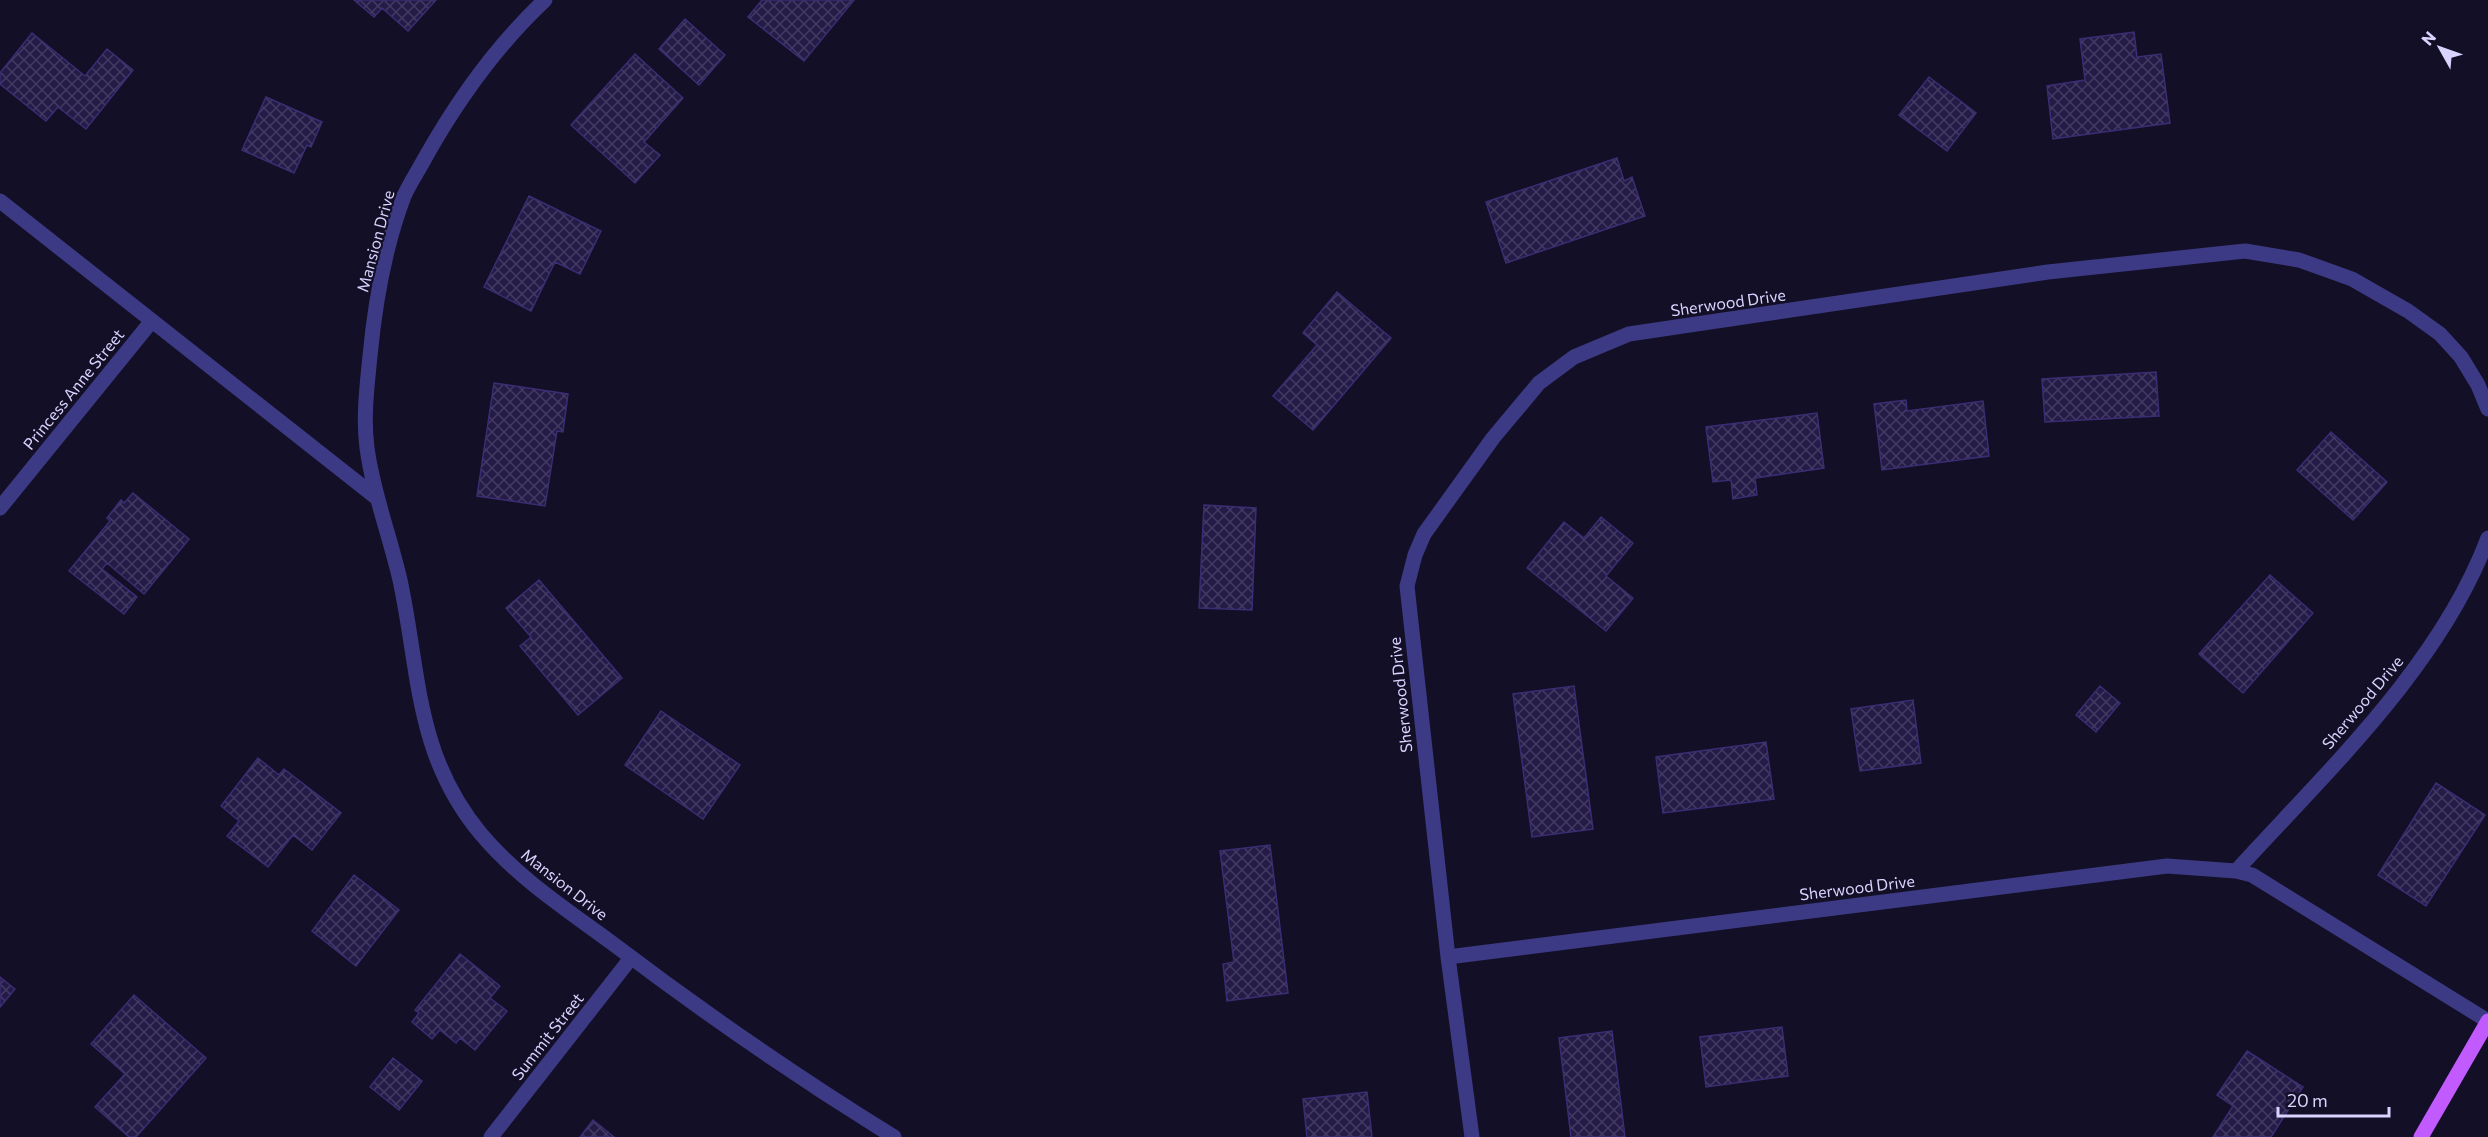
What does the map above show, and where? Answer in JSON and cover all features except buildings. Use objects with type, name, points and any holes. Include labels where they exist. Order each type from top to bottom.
[{"type":"main road","points":[[2421,1137],[2488,1021]]},
{"type":"street","name":"Mansion Drive","points":[[545,0],[478,75],[443,126],[405,194],[391,240],[374,317],[366,396],[367,447],[377,498],[400,579],[414,672],[428,738],[450,787],[479,831],[515,871],[759,1050],[894,1137]]},
{"type":"street","points":[[0,201],[377,498]]},
{"type":"street","name":"Sherwood Drive","points":[[1472,1137],[1448,957],[1407,586],[1414,555],[1424,534],[1493,438],[1539,383],[1574,357],[1629,334],[2048,273],[2245,251],[2300,260],[2342,276],[2408,310],[2440,334],[2462,357],[2488,409]]},
{"type":"street","name":"Princess Anne Street","points":[[0,508],[151,321]]},
{"type":"street","name":"Sherwood Drive","points":[[2236,871],[2373,720],[2426,652],[2471,580],[2488,537]]},
{"type":"street","name":"Sherwood Drive","points":[[1448,957],[2167,866],[2236,871],[2253,875],[2488,1021]]},
{"type":"street","name":"Summit Street","points":[[491,1137],[631,958]]}]
